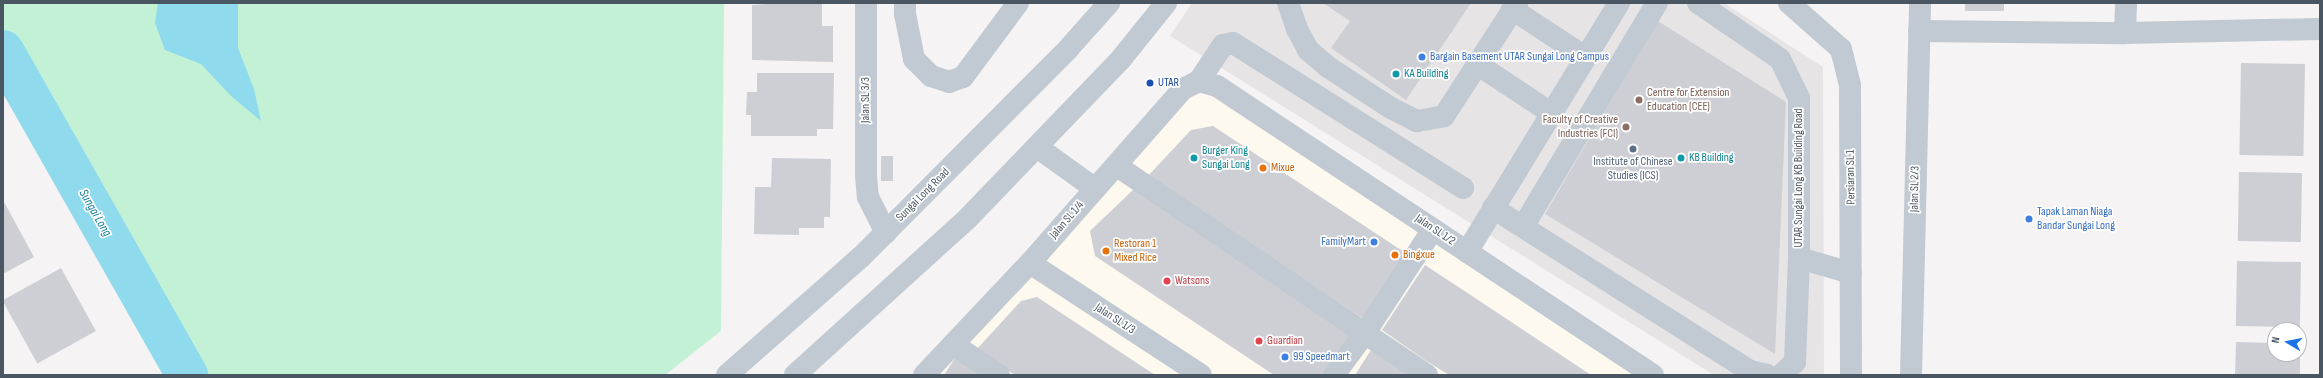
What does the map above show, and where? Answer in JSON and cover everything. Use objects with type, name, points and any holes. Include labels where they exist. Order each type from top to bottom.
[{"type":"street","name":"Jalan SL 3/3","points":[[866,3],[866,176],[868,197],[886,233]]},
{"type":"street","points":[[905,3],[905,14],[914,59],[931,76],[950,82],[963,77],[1018,3]]},
{"type":"street","name":"Sungai Long Road","points":[[727,375],[842,275],[886,233],[1068,49],[1109,3]]},
{"type":"street","points":[[801,373],[968,218],[1121,59],[1166,3]]},
{"type":"street","points":[[1288,3],[1297,29],[1308,50],[1328,67],[1391,108],[1417,121],[1444,116],[1514,6],[1585,57]]},
{"type":"street","points":[[1467,252],[1619,3]]},
{"type":"street","points":[[1524,225],[1657,3]]},
{"type":"street","name":"UTAR Sungai Long KB Building Road","points":[[1698,3],[1780,59],[1799,98],[1799,258],[1795,362],[1781,375]]},
{"type":"street","name":"Persiaran SL 1","points":[[1789,3],[1841,49],[1850,86],[1851,375]]},
{"type":"street","name":"Jalan SL 2/3","points":[[1911,375],[1920,3]]},
{"type":"street","points":[[2125,33],[2126,3]]},
{"type":"street","points":[[1919,31],[2125,33],[2320,29]]},
{"type":"street","points":[[1208,84],[1223,45],[1233,43],[1463,188]]},
{"type":"street","points":[[1477,64],[1551,113]]},
{"type":"street","name":"Jalan SL 1/4","points":[[924,375],[1030,263],[1094,188],[1116,166],[1183,89],[1208,84]]},
{"type":"street","name":"Jalan SL 1/2","points":[[1208,84],[1467,252],[1627,368],[1653,375]]},
{"type":"street","points":[[1037,147],[1094,188]]},
{"type":"street","points":[[1116,166],[1427,375]]},
{"type":"street","points":[[1494,208],[1524,225],[1750,371],[1767,375]]},
{"type":"street","points":[[1334,375],[1365,333],[1433,229]]},
{"type":"street","name":"UTAR Sungai Long KB Building Road","points":[[1799,258],[1851,273]]},
{"type":"street","name":"Jalan SL 1/3","points":[[1030,263],[1201,375]]},
{"type":"street","points":[[954,345],[999,375]]},
{"type":"shaded area","points":[[1192,3],[1724,3],[1823,67],[1824,375],[1714,375],[1170,36]]},
{"type":"shaded area","points":[[1209,94],[1637,375],[932,375],[1191,95]]},
{"type":"green space","points":[[3,3],[724,3],[721,331],[665,375],[195,375],[3,30]]},
{"type":"water","points":[[158,3],[238,3],[238,48],[254,89],[261,121],[231,96],[201,64],[165,50],[155,23]]},
{"type":"building","points":[[822,3],[822,26],[833,26],[833,62],[752,60],[752,5]]},
{"type":"building","name":"KA Building","points":[[1323,3],[1471,3],[1406,100],[1331,48],[1350,21]]},
{"type":"building","points":[[1965,3],[2004,3],[2004,11],[1965,11]]},
{"type":"building","name":"KB Building","points":[[1658,21],[1786,102],[1775,354],[1545,214]]},
{"type":"building","points":[[2241,63],[2305,64],[2303,156],[2239,155]]},
{"type":"building","points":[[757,73],[834,73],[833,129],[817,129],[817,136],[751,136],[751,115],[746,115],[747,92],[757,92]]},
{"type":"building","points":[[1213,126],[1410,256],[1367,321],[1147,177],[1191,130]]},
{"type":"building","points":[[881,156],[893,156],[893,181],[881,181]]},
{"type":"building","points":[[772,158],[831,159],[830,217],[824,217],[824,228],[799,228],[799,235],[754,234],[755,187],[771,187]]},
{"type":"building","points":[[2239,172],[2302,173],[2301,242],[2238,241]]},
{"type":"building","points":[[1135,188],[1358,334],[1331,375],[1274,375],[1095,256],[1090,231]]},
{"type":"building","points":[[3,200],[34,257],[3,274]]},
{"type":"building","points":[[2237,261],[2301,262],[2300,322],[2267,322],[2267,327],[2236,326]]},
{"type":"building","points":[[1425,265],[1591,375],[1449,375],[1425,360],[1382,330]]},
{"type":"building","points":[[61,268],[96,331],[37,363],[3,300]]},
{"type":"building","points":[[1037,297],[1155,375],[1015,375],[977,349],[1021,301]]},
{"type":"building","points":[[1376,342],[1425,375],[1355,375]]},
{"type":"building","points":[[2236,342],[2267,343],[2267,362],[2300,362],[2300,375],[2235,375]]},
{"type":"building","points":[[959,352],[992,375],[944,375]]},
{"type":"waterway","name":"Sungai Long","points":[[3,51],[187,375]]},
{"type":"place","name":"Bargain Basement UTAR Sungai Long Campus","points":[[1422,57]]},
{"type":"place","name":"KA Building","points":[[1396,74]]},
{"type":"place","name":"UTAR","points":[[1150,83]]},
{"type":"place","name":"Centre for Extension Education (CEE)","points":[[1639,100]]},
{"type":"place","name":"Faculty of Creative Industries (FCI)","points":[[1626,127]]},
{"type":"place","name":"Institute of Chinese Studies (ICS)","points":[[1633,149]]},
{"type":"place","name":"Burger King Sungai Long","points":[[1194,158]]},
{"type":"place","name":"KB Building","points":[[1681,158]]},
{"type":"place","name":"Mixue","points":[[1263,168]]},
{"type":"place","name":"Tapak Laman Niaga Bandar Sungai Long","points":[[2029,219]]},
{"type":"place","name":"FamilyMart","points":[[1374,242]]},
{"type":"place","name":"Restoran 1 Mixed Rice","points":[[1106,251]]},
{"type":"place","name":"Bingxue","points":[[1395,255]]},
{"type":"place","name":"Watsons","points":[[1167,281]]},
{"type":"place","name":"Guardian","points":[[1259,341]]},
{"type":"place","name":"99 Speedmart","points":[[1285,357]]}]
